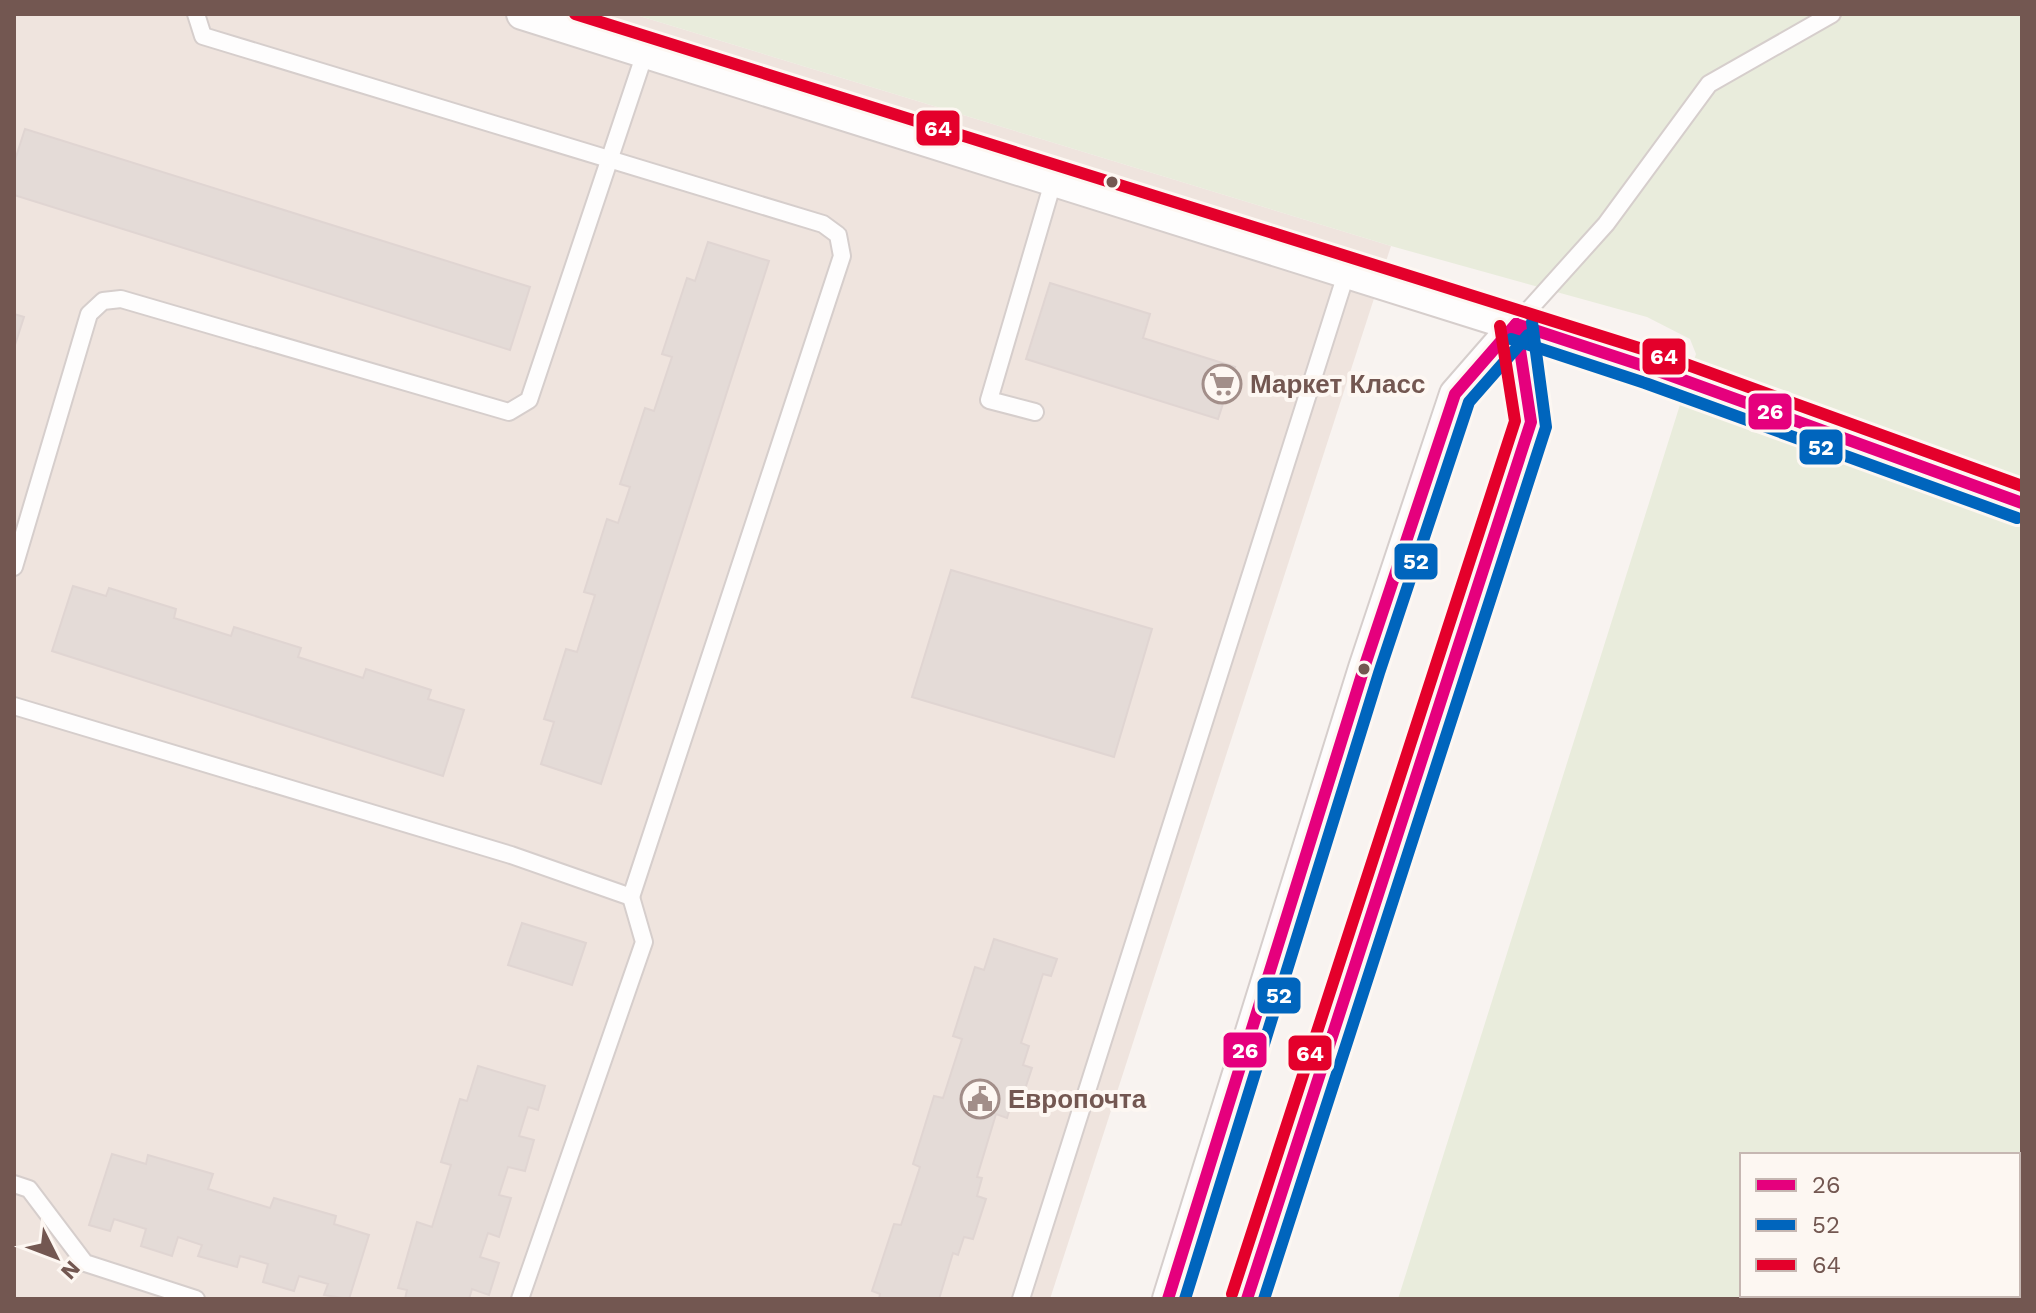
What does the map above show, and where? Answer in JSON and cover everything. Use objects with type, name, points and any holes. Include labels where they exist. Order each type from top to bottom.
[{"type":"street","points":[[522,14],[1516,324],[1650,368],[2022,503]]},
{"type":"street","points":[[1168,1299],[1364,668],[1455,394],[1516,324]]},
{"type":"street","points":[[1247,1299],[1531,422],[1516,324]]},
{"type":"lane","points":[[196,14],[203,36],[823,224],[838,235],[842,256],[631,897],[644,942],[520,1299]]},
{"type":"lane","points":[[1516,324],[1606,224],[1709,84],[1832,14]]},
{"type":"lane","points":[[14,567],[89,314],[103,301],[121,299],[220,326],[386,378],[509,412],[529,400],[645,53]]},
{"type":"lane","points":[[1035,412],[989,400],[1053,182]]},
{"type":"lane","points":[[1021,1299],[1347,271]]},
{"type":"lane","points":[[14,706],[524,859],[631,897]]},
{"type":"lane","points":[[14,1184],[29,1189],[85,1263],[196,1299]]},
{"type":"shaded area","points":[[14,14],[633,14],[1391,246],[1050,1299],[14,1299]]},
{"type":"green space","points":[[633,14],[2022,14],[2022,1299],[1398,1299],[1696,354],[1690,339],[1647,317],[1391,246]]},
{"type":"building","points":[[25,129],[530,287],[510,350],[14,195],[14,163]]},
{"type":"building","points":[[708,242],[769,261],[601,784],[541,764],[554,722],[544,719],[566,649],[577,652],[595,595],[584,592],[607,519],[618,523],[630,487],[620,484],[645,408],[654,411],[672,357],[662,354],[687,278],[695,281]]},
{"type":"building","points":[[1050,283],[1150,314],[1143,338],[1235,367],[1218,419],[1026,359]]},
{"type":"building","points":[[14,314],[24,317],[14,348]]},
{"type":"building","points":[[951,570],[1152,629],[1114,757],[912,697]]},
{"type":"building","points":[[73,586],[106,596],[109,588],[176,609],[174,618],[231,636],[234,627],[301,648],[298,657],[363,678],[366,669],[431,690],[428,699],[464,710],[443,776],[52,651]]},
{"type":"building","points":[[522,923],[586,943],[572,985],[508,965]]},
{"type":"building","points":[[994,939],[1057,959],[1051,976],[1043,974],[1021,1043],[1029,1046],[1023,1065],[1032,1068],[1021,1101],[1013,1099],[1007,1118],[996,1114],[977,1177],[982,1178],[977,1196],[986,1199],[973,1239],[964,1237],[958,1255],[953,1253],[939,1299],[879,1299],[880,1294],[872,1291],[894,1224],[901,1225],[920,1167],[913,1164],[934,1096],[943,1098],[962,1039],[953,1036],[975,967],[984,970]]},
{"type":"building","points":[[478,1066],[545,1086],[538,1110],[528,1107],[519,1136],[534,1140],[525,1171],[508,1167],[499,1195],[511,1198],[499,1237],[488,1233],[480,1257],[499,1263],[489,1295],[472,1289],[469,1299],[405,1299],[407,1290],[398,1288],[417,1222],[432,1227],[451,1165],[441,1162],[460,1099],[467,1101]]},
{"type":"building","points":[[112,1154],[146,1164],[148,1155],[213,1174],[208,1189],[270,1208],[274,1198],[336,1216],[334,1224],[369,1235],[349,1299],[324,1295],[328,1284],[299,1276],[294,1291],[263,1282],[268,1264],[240,1256],[237,1267],[198,1256],[202,1245],[178,1237],[172,1256],[141,1246],[146,1229],[114,1219],[110,1231],[89,1225]]},
{"type":"transit line","name":"64","points":[[575,14],[1655,353],[2022,486]]},
{"type":"transit line","name":"52","points":[[1264,1299],[1546,427],[1532,322]]},
{"type":"transit line","name":"26","points":[[1516,324],[1650,368],[2022,503]]},
{"type":"transit line","name":"26","points":[[1168,1299],[1364,668],[1455,394],[1516,324]]},
{"type":"transit line","name":"26","points":[[1247,1299],[1531,422],[1516,324]]},
{"type":"transit line","name":"64","points":[[1232,1294],[1515,421],[1500,326]]},
{"type":"transit line","name":"52","points":[[1185,1299],[1379,673],[1469,402],[1528,335]]},
{"type":"transit line","name":"52","points":[[1511,339],[1645,383],[2017,518]]},
{"type":"place","name":"Маркет Класс","points":[[1222,384]]},
{"type":"place","name":"Европочта","points":[[980,1099]]}]
